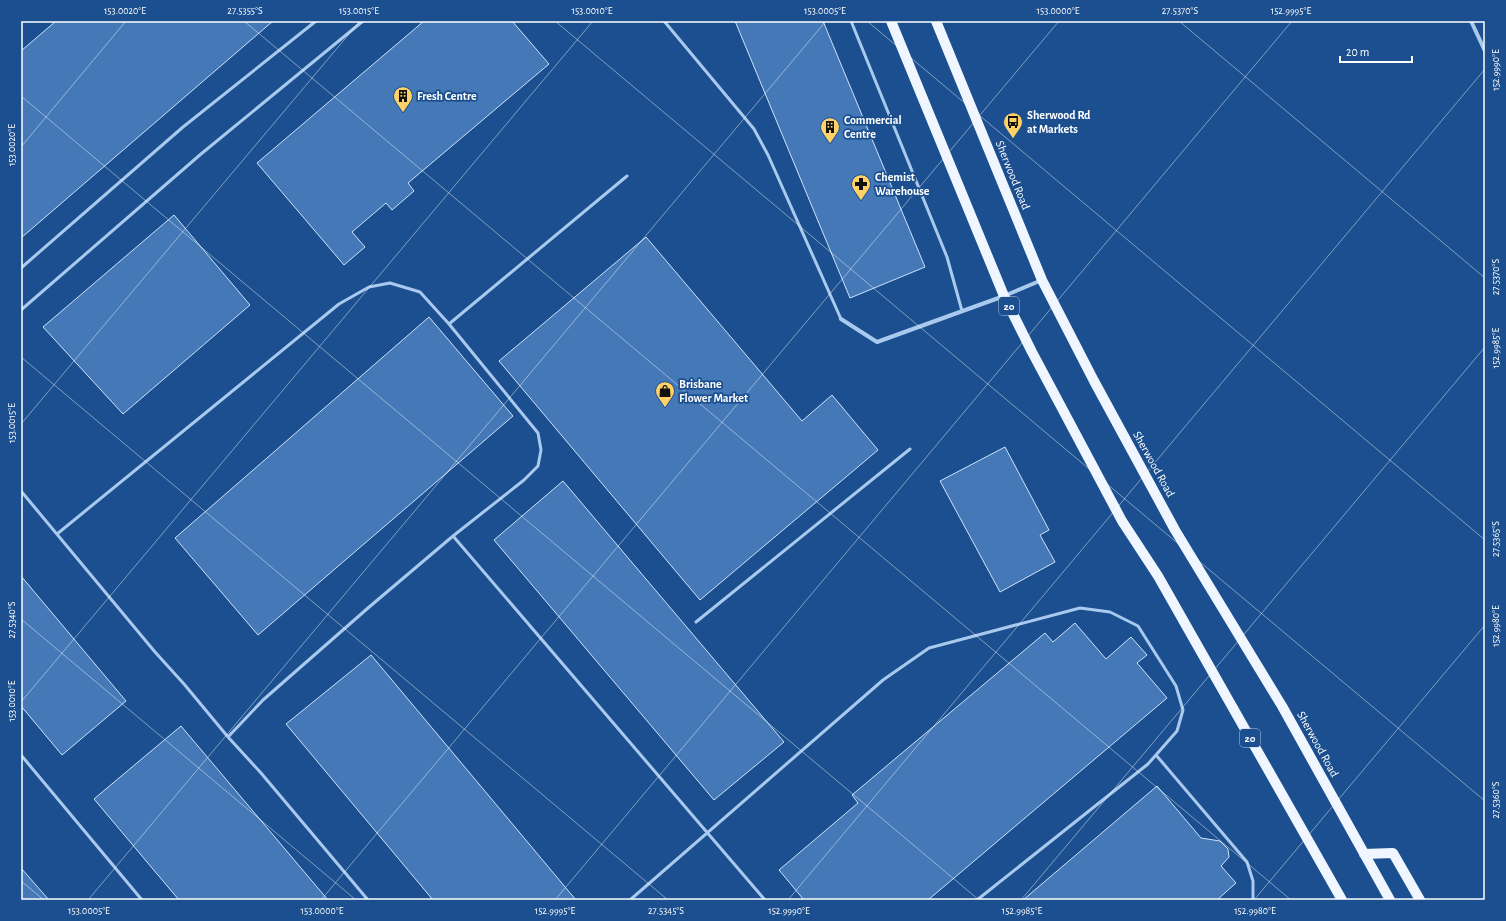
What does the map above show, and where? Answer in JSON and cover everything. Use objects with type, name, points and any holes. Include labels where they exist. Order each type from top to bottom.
[{"type":"main road","name":"20","points":[[891,21],[1004,296],[1122,521],[1158,576],[1342,900]]},
{"type":"main road","name":"Sherwood Road","points":[[936,21],[1042,280],[1094,381],[1175,530],[1282,706],[1390,900]]},
{"type":"main road","points":[[1364,854],[1393,853],[1420,900]]},
{"type":"street","points":[[1471,21],[1485,51]]},
{"type":"street","points":[[841,319],[877,342],[1004,296],[1042,280]]},
{"type":"lane","points":[[21,268],[183,127],[316,21]]},
{"type":"lane","points":[[21,310],[201,154],[363,21]]},
{"type":"lane","points":[[664,21],[754,129],[768,155],[841,319]]},
{"type":"lane","points":[[851,21],[947,257],[962,311]]},
{"type":"lane","points":[[449,324],[627,176]]},
{"type":"lane","points":[[57,534],[339,304],[369,287],[390,283],[420,292],[449,324],[538,433],[541,450],[538,466],[524,480],[452,536],[264,700],[228,737]]},
{"type":"lane","points":[[696,622],[910,448]]},
{"type":"lane","points":[[21,491],[155,652],[261,773],[368,900]]},
{"type":"lane","points":[[452,536],[709,833],[765,900]]},
{"type":"lane","points":[[630,900],[709,833],[883,680],[930,648],[1080,608],[1110,612],[1138,626],[1176,686],[1183,710],[1177,731],[1148,764],[977,900]]},
{"type":"lane","points":[[21,755],[142,900]]},
{"type":"lane","points":[[1156,755],[1247,862],[1253,881],[1253,900]]},
{"type":"building","points":[[56,21],[273,21],[21,238],[21,51]]},
{"type":"building","name":"Fresh Centre","points":[[424,21],[512,21],[549,64],[408,183],[414,191],[392,210],[386,203],[352,232],[365,247],[344,265],[257,163]]},
{"type":"building","name":"Commercial Centre","points":[[735,21],[823,21],[925,267],[850,298]]},
{"type":"building","points":[[174,215],[250,305],[123,414],[43,327]]},
{"type":"building","name":"Brisbane Flower Market","points":[[646,237],[802,421],[832,395],[878,450],[700,600],[499,361]]},
{"type":"building","points":[[429,317],[513,416],[258,635],[175,538]]},
{"type":"building","points":[[1005,447],[1049,530],[1040,535],[1055,562],[1000,592],[940,481]]},
{"type":"building","points":[[563,481],[784,742],[714,800],[494,540]]},
{"type":"building","points":[[21,576],[126,701],[62,755],[21,706]]},
{"type":"building","points":[[1075,623],[1106,659],[1131,637],[1147,655],[1137,663],[1167,698],[928,900],[804,900],[779,870],[858,803],[852,795],[1045,633],[1053,642]]},
{"type":"building","points":[[371,655],[576,900],[433,900],[286,724]]},
{"type":"building","points":[[181,726],[328,900],[179,900],[94,799]]},
{"type":"building","points":[[1157,786],[1201,838],[1220,841],[1228,849],[1229,857],[1221,866],[1236,883],[1217,900],[1023,900]]},
{"type":"building","points":[[21,868],[49,900],[21,900]]},
{"type":"place","name":"Fresh Centre","points":[[403,113]]},
{"type":"place","name":"Sherwood Rd at Markets","points":[[1013,139]]},
{"type":"place","name":"Commercial Centre","points":[[830,144]]},
{"type":"place","name":"Chemist Warehouse","points":[[861,201]]},
{"type":"place","name":"Brisbane Flower Market","points":[[665,408]]}]
